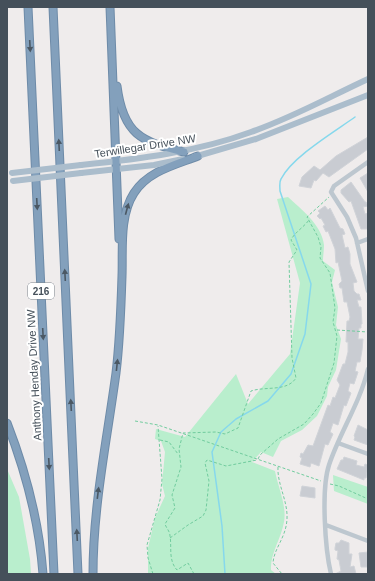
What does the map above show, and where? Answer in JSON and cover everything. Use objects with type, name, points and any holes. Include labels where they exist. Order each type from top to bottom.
[{"type":"highway","name":"Anthony Henday Drive NW","points":[[28,7],[54,574]]},
{"type":"highway","name":"216","points":[[53,7],[78,574]]},
{"type":"highway","points":[[110,7],[122,289]]},
{"type":"highway","points":[[112,62],[121,107],[133,130],[148,142],[184,152]]},
{"type":"highway","points":[[93,574],[95,518],[116,372],[121,323],[125,217],[128,204],[140,184],[158,171],[198,156]]},
{"type":"highway","points":[[7,423],[29,485],[41,549],[43,574]]},
{"type":"main road","name":"Terwillegar Drive NW","points":[[10,181],[82,173],[184,152],[220,142],[271,125],[368,79]]},
{"type":"main road","name":"Terwillegar Drive NW","points":[[10,173],[81,165],[154,164],[198,156],[256,139],[368,95]]},
{"type":"street","points":[[368,162],[332,189],[331,195],[347,217],[357,243],[368,291]]},
{"type":"street","points":[[357,243],[368,239]]},
{"type":"street","points":[[331,574],[326,550],[326,483],[329,466],[363,387],[368,369]]},
{"type":"street","points":[[363,387],[368,389]]},
{"type":"street","points":[[338,443],[368,454]]},
{"type":"street","points":[[326,525],[368,541]]},
{"type":"path","points":[[170,538],[203,516],[206,510],[209,481],[205,463],[208,460],[226,466],[247,460],[255,462],[260,455],[278,439],[304,424],[321,402],[334,363],[337,342],[334,322],[335,308],[330,273],[320,258],[321,246],[318,237],[307,217],[331,195]]},
{"type":"path","points":[[183,433],[230,433],[238,428],[251,391],[260,388],[282,387],[291,384],[296,378],[292,358],[291,279],[289,271],[291,258],[297,250],[291,240],[309,220]]},
{"type":"path","points":[[336,330],[368,332]]},
{"type":"path","points":[[135,421],[158,425],[183,433],[326,483],[339,486],[368,498]]},
{"type":"path","points":[[152,574],[148,558],[147,545],[160,500],[162,466],[158,440],[158,425]]},
{"type":"path","points":[[183,433],[179,455],[181,467],[172,495],[175,508],[165,524],[170,534],[174,567],[177,570],[188,563],[194,574]]},
{"type":"path","points":[[158,440],[169,442],[179,455]]},
{"type":"path","points":[[278,466],[278,473],[286,502],[287,519],[284,535],[274,555],[272,563],[282,574]]},
{"type":"green space","points":[[288,197],[305,212],[315,224],[324,245],[323,261],[335,270],[332,282],[338,307],[336,325],[341,339],[336,370],[328,387],[327,396],[317,416],[302,430],[281,441],[273,457],[261,452],[252,462],[275,471],[283,503],[285,516],[284,522],[271,564],[271,570],[276,574],[148,574],[148,548],[155,518],[165,496],[162,484],[165,452],[161,441],[155,439],[156,429],[185,437],[236,374],[248,404],[290,354],[300,283],[277,199]]},
{"type":"green space","points":[[7,469],[19,497],[30,559],[31,574],[7,574]]},
{"type":"green space","points":[[333,475],[368,487],[368,504],[334,491]]},
{"type":"building","points":[[368,137],[368,149],[329,177],[323,173],[316,181],[314,180],[311,188],[299,186],[302,177],[314,166],[320,170],[336,156]]},
{"type":"building","points":[[368,173],[368,192],[360,178]]},
{"type":"building","points":[[351,182],[368,206],[363,207],[365,214],[368,213],[368,229],[361,229],[351,201],[349,202],[341,193],[341,190]]},
{"type":"building","points":[[325,206],[328,210],[330,208],[340,228],[343,229],[345,234],[342,235],[345,248],[348,247],[350,264],[357,282],[353,283],[354,291],[359,294],[361,300],[357,300],[359,307],[361,307],[362,324],[361,328],[359,328],[358,339],[363,339],[360,362],[357,362],[355,371],[358,372],[354,384],[350,383],[348,391],[351,393],[346,406],[344,405],[338,425],[333,423],[330,432],[333,434],[328,445],[325,444],[319,466],[311,463],[310,467],[300,464],[302,458],[300,457],[301,453],[303,454],[308,445],[313,446],[328,405],[330,406],[333,397],[335,398],[340,385],[337,380],[343,364],[345,364],[348,352],[348,342],[346,342],[347,321],[349,321],[350,317],[347,302],[344,302],[342,288],[340,288],[339,284],[342,281],[338,262],[336,263],[335,249],[328,231],[326,232],[323,226],[325,225],[321,218],[320,219],[317,216],[320,213],[318,211]]},
{"type":"building","points":[[358,425],[368,430],[368,445],[354,440]]},
{"type":"building","points":[[344,457],[357,461],[356,465],[364,467],[365,464],[368,465],[366,478],[364,478],[364,480],[337,469]]},
{"type":"building","points":[[302,486],[315,488],[315,498],[300,496]]},
{"type":"building","points":[[341,540],[349,543],[349,554],[352,554],[350,567],[354,566],[356,574],[335,574],[341,571],[339,560],[337,559],[338,551],[335,550],[335,548],[336,543],[339,543]]},
{"type":"building","points":[[368,552],[368,567],[361,567],[359,553]]},
{"type":"waterway","points":[[225,574],[222,526],[212,452],[221,432],[236,419],[268,401],[291,374],[305,334],[311,284],[280,191],[280,180],[294,162],[325,137],[355,117]]}]
